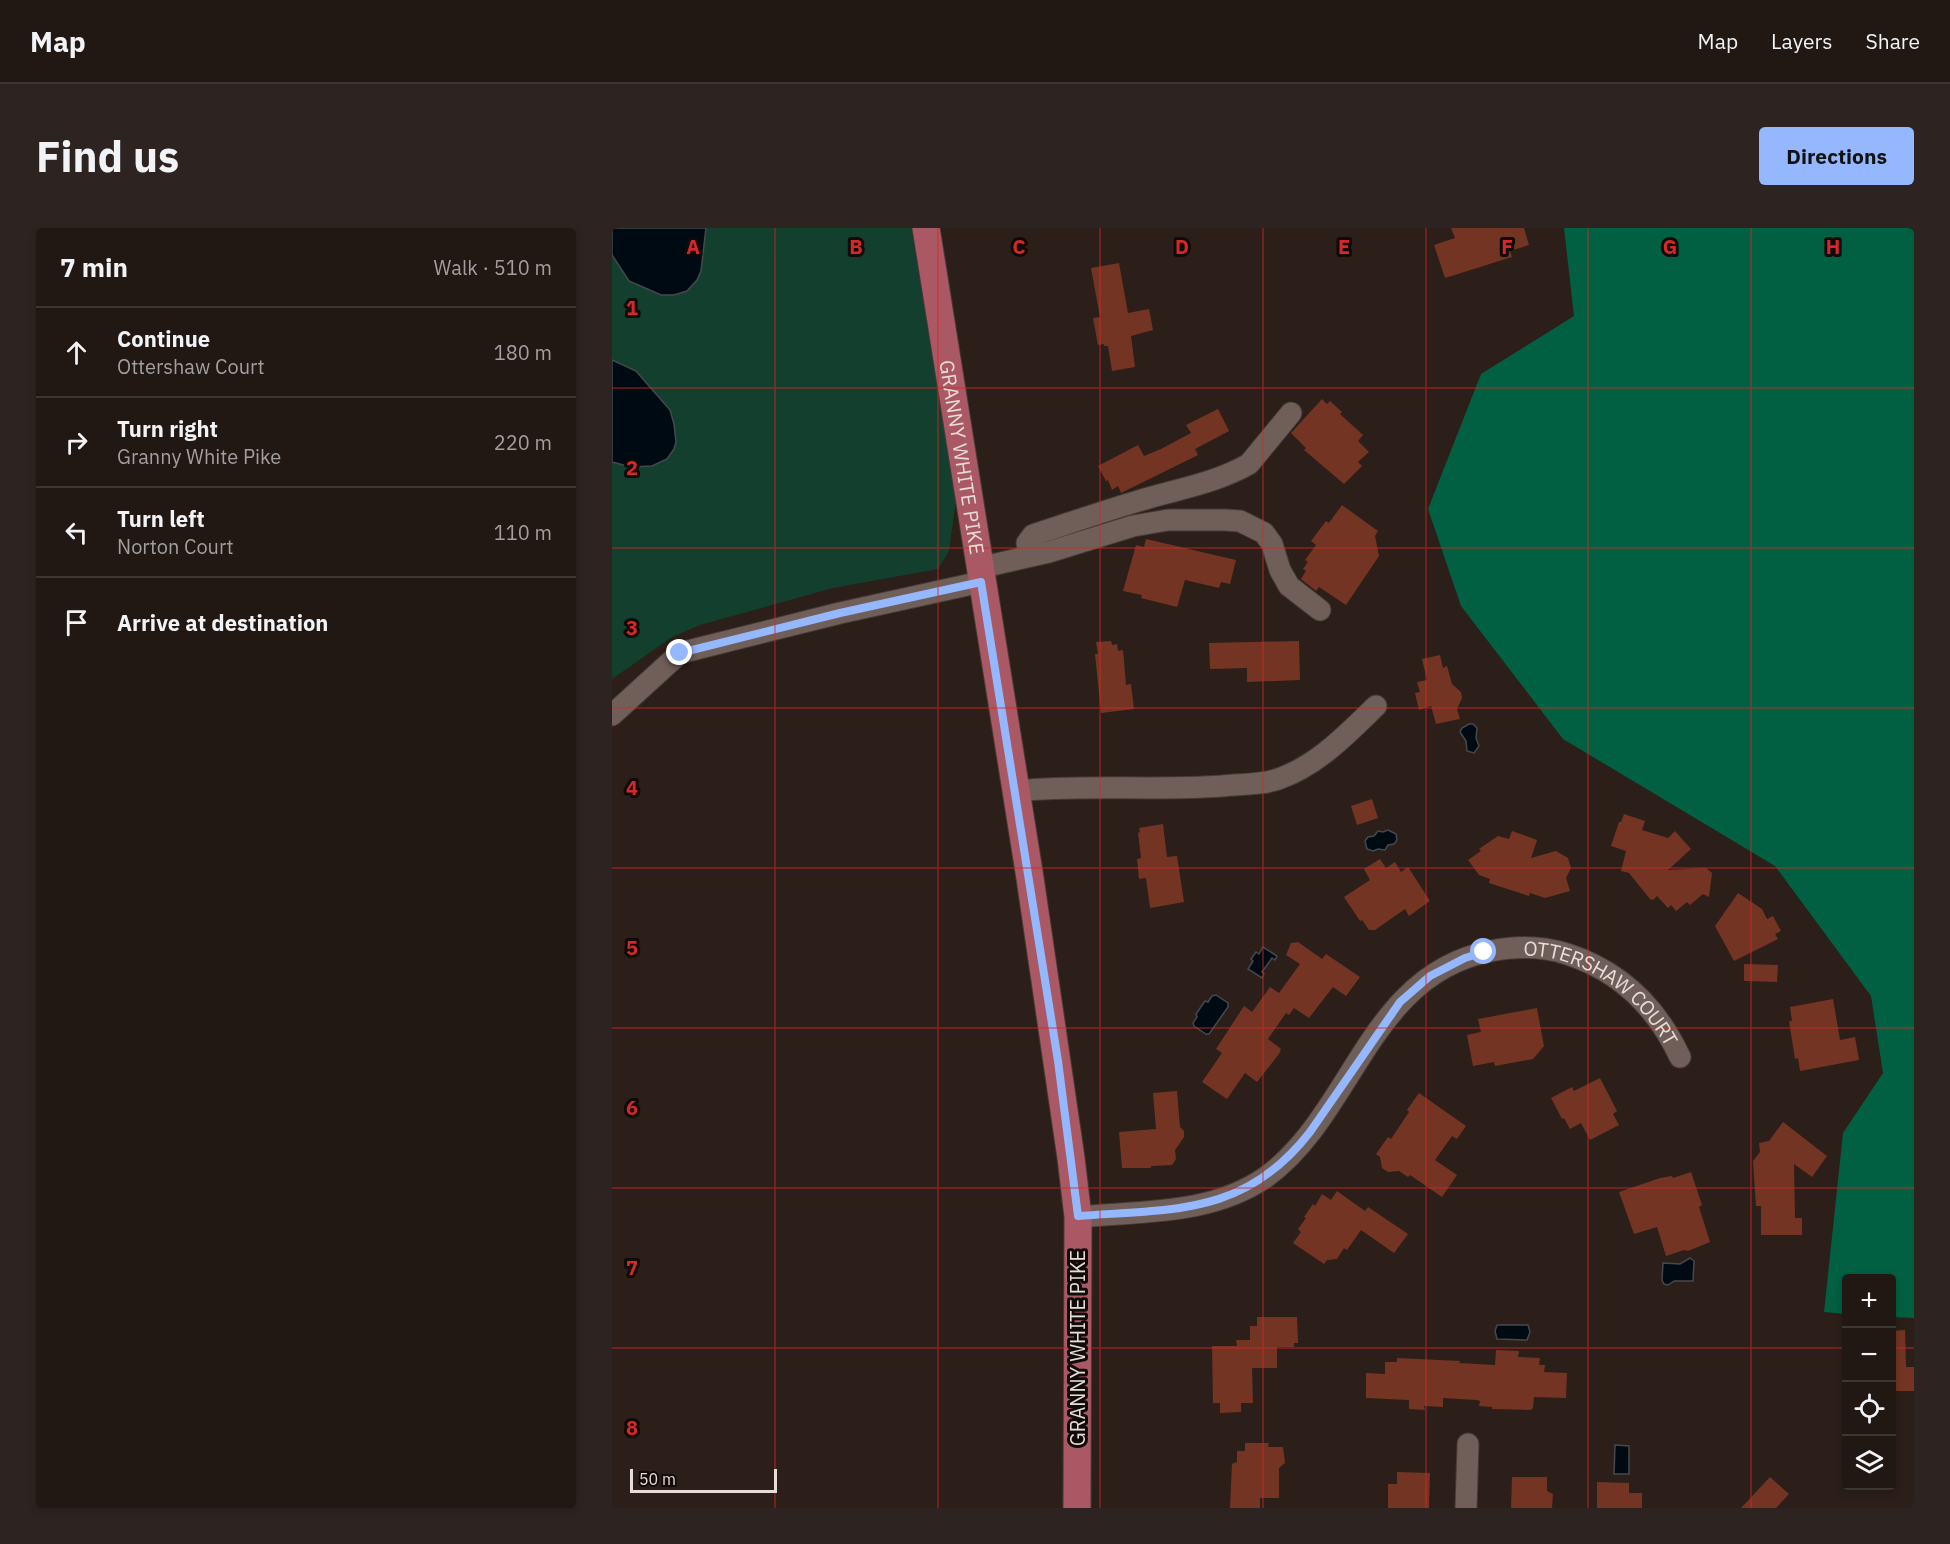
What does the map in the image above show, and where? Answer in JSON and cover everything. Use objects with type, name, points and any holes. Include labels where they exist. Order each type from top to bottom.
[{"type":"main road","name":"GRANNY WHITE PIKE","points":[[926,228],[1058,1061],[1078,1216],[1077,1508]]},
{"type":"street","points":[[1029,556],[1027,543],[1033,535],[1136,501],[1189,488],[1240,469],[1249,464],[1291,413]]},
{"type":"street","points":[[612,715],[680,653],[980,575],[1029,556],[1113,531],[1158,521],[1240,521],[1257,528],[1272,544],[1280,570],[1289,586],[1320,610]]},
{"type":"street","points":[[1015,791],[1056,788],[1171,789],[1271,781],[1288,775],[1320,756],[1376,706]]},
{"type":"street","name":"OTTERSHAW COURT","points":[[1078,1216],[1188,1208],[1228,1197],[1265,1177],[1297,1149],[1400,1002],[1430,976],[1465,958],[1484,952],[1503,949],[1542,949],[1562,952],[1599,966],[1631,988],[1654,1012],[1680,1057]]},
{"type":"street","points":[[1466,1508],[1468,1444]]},
{"type":"green space","points":[[612,228],[911,228],[956,500],[949,551],[938,569],[833,588],[700,625],[672,637],[612,679]]},
{"type":"green space","points":[[1564,228],[1914,228],[1914,1318],[1896,1317],[1896,1274],[1842,1274],[1842,1314],[1824,1312],[1843,1133],[1883,1073],[1871,996],[1775,866],[1563,739],[1461,606],[1428,509],[1481,374],[1574,316]]},
{"type":"shaded area","points":[[612,228],[706,228],[701,271],[697,280],[687,291],[674,295],[661,295],[629,281],[612,255]]},
{"type":"shaded area","points":[[612,360],[636,371],[670,410],[676,442],[674,449],[667,459],[652,466],[631,467],[612,462]]},
{"type":"shaded area","points":[[1469,724],[1477,728],[1476,738],[1479,746],[1474,753],[1467,751],[1466,741],[1460,732]]},
{"type":"shaded area","points":[[1388,830],[1396,834],[1397,840],[1394,844],[1388,845],[1385,850],[1367,849],[1365,841],[1368,837],[1374,836],[1378,831]]},
{"type":"shaded area","points":[[1263,947],[1277,956],[1275,960],[1272,958],[1262,972],[1264,974],[1262,978],[1248,969],[1253,961],[1251,959],[1256,952],[1259,954]]},
{"type":"shaded area","points":[[1216,995],[1228,1003],[1228,1007],[1209,1034],[1206,1034],[1193,1023],[1205,1001],[1208,1002],[1212,996]]},
{"type":"shaded area","points":[[1690,1258],[1694,1261],[1693,1281],[1674,1281],[1668,1285],[1664,1284],[1662,1280],[1663,1263],[1680,1264]]},
{"type":"shaded area","points":[[1497,1325],[1528,1325],[1530,1332],[1527,1340],[1497,1339],[1495,1331]]},
{"type":"shaded area","points":[[1615,1445],[1629,1446],[1629,1474],[1614,1474]]},
{"type":"building","points":[[1451,228],[1524,228],[1529,245],[1510,251],[1512,257],[1445,278],[1434,245],[1455,238]]},
{"type":"building","points":[[1119,263],[1128,313],[1149,309],[1153,330],[1131,336],[1135,367],[1112,371],[1108,346],[1098,345],[1093,318],[1100,317],[1091,268]]},
{"type":"building","points":[[1322,399],[1327,404],[1330,401],[1342,412],[1340,414],[1363,435],[1358,441],[1369,452],[1358,462],[1362,466],[1344,484],[1304,450],[1306,448],[1291,433]]},
{"type":"building","points":[[1218,409],[1229,431],[1195,449],[1198,455],[1121,493],[1118,486],[1112,490],[1098,466],[1138,445],[1144,456],[1161,449],[1191,433],[1186,425]]},
{"type":"building","points":[[1342,505],[1378,531],[1375,536],[1379,556],[1346,605],[1319,587],[1316,591],[1301,579],[1306,571],[1303,569],[1308,562],[1305,560],[1316,545],[1311,541],[1326,521],[1329,523]]},
{"type":"building","points":[[1146,539],[1236,560],[1230,584],[1221,582],[1219,588],[1185,580],[1177,607],[1123,591],[1136,545],[1144,547]]},
{"type":"building","points":[[1111,641],[1112,645],[1117,644],[1118,651],[1123,650],[1126,685],[1131,684],[1134,709],[1101,713],[1095,654],[1098,654],[1096,642]]},
{"type":"building","points":[[1299,641],[1300,680],[1247,682],[1247,668],[1210,669],[1209,643]]},
{"type":"building","points":[[1440,655],[1443,668],[1447,666],[1452,684],[1461,692],[1462,698],[1457,709],[1460,719],[1436,724],[1431,706],[1419,710],[1415,693],[1420,692],[1417,682],[1427,680],[1422,659]]},
{"type":"building","points":[[1372,799],[1378,818],[1357,825],[1351,806]]},
{"type":"building","points":[[1624,814],[1645,821],[1642,830],[1668,838],[1675,831],[1691,849],[1668,870],[1706,868],[1712,873],[1709,897],[1703,894],[1690,905],[1687,902],[1676,911],[1671,905],[1668,908],[1657,896],[1653,900],[1650,899],[1629,873],[1621,871],[1626,851],[1611,846]]},
{"type":"building","points":[[1163,824],[1167,857],[1177,856],[1184,902],[1150,908],[1146,878],[1139,879],[1137,859],[1141,858],[1138,833],[1139,828]]},
{"type":"building","points":[[1512,831],[1537,840],[1531,858],[1556,851],[1568,858],[1571,868],[1566,878],[1570,891],[1545,898],[1530,893],[1529,896],[1489,883],[1490,879],[1479,875],[1468,860],[1498,836],[1509,839]]},
{"type":"building","points":[[1380,859],[1386,868],[1395,862],[1401,872],[1408,867],[1430,901],[1409,916],[1405,909],[1375,930],[1369,930],[1344,897],[1370,880],[1364,869]]},
{"type":"building","points":[[1738,893],[1762,909],[1767,919],[1773,916],[1781,931],[1775,934],[1778,939],[1734,961],[1715,926]]},
{"type":"building","points":[[1298,942],[1322,959],[1326,954],[1360,977],[1346,996],[1333,987],[1309,1018],[1294,1008],[1289,1015],[1286,1013],[1268,1039],[1281,1049],[1279,1054],[1257,1082],[1245,1073],[1227,1099],[1202,1082],[1222,1053],[1216,1049],[1244,1006],[1252,1012],[1270,987],[1279,993],[1300,964],[1286,955],[1291,943]]},
{"type":"building","points":[[1744,964],[1778,965],[1777,982],[1744,981]]},
{"type":"building","points":[[1833,999],[1840,1040],[1855,1037],[1859,1060],[1800,1071],[1798,1058],[1795,1059],[1789,1021],[1792,1021],[1790,1007]]},
{"type":"building","points":[[1537,1008],[1544,1046],[1533,1059],[1495,1066],[1494,1062],[1473,1066],[1467,1035],[1481,1032],[1478,1019]]},
{"type":"building","points":[[1600,1078],[1617,1111],[1613,1114],[1619,1125],[1590,1140],[1581,1123],[1570,1129],[1551,1098],[1572,1087],[1574,1091]]},
{"type":"building","points":[[1177,1091],[1180,1127],[1184,1131],[1184,1137],[1175,1150],[1176,1159],[1172,1165],[1122,1168],[1119,1132],[1156,1129],[1153,1093]]},
{"type":"building","points":[[1419,1093],[1466,1126],[1457,1139],[1452,1136],[1435,1160],[1457,1175],[1442,1197],[1410,1175],[1408,1177],[1399,1171],[1388,1172],[1382,1168],[1380,1157],[1376,1154],[1388,1137],[1391,1139]]},
{"type":"building","points":[[1783,1122],[1827,1156],[1812,1177],[1794,1164],[1795,1218],[1802,1218],[1802,1235],[1761,1235],[1761,1206],[1756,1206],[1753,1161],[1760,1152],[1759,1143],[1769,1141]]},
{"type":"building","points":[[1691,1172],[1702,1205],[1699,1207],[1710,1242],[1688,1251],[1684,1250],[1666,1256],[1657,1227],[1634,1234],[1619,1192],[1660,1178],[1672,1176],[1673,1178]]},
{"type":"building","points":[[1337,1191],[1365,1211],[1368,1207],[1408,1234],[1394,1253],[1361,1230],[1347,1250],[1344,1248],[1337,1259],[1327,1260],[1324,1264],[1293,1243],[1301,1232],[1298,1229],[1313,1204],[1315,1206],[1322,1194],[1331,1200]]},
{"type":"building","points":[[1257,1317],[1297,1317],[1298,1343],[1294,1343],[1294,1347],[1277,1347],[1277,1368],[1252,1368],[1253,1403],[1241,1403],[1241,1412],[1220,1413],[1220,1403],[1213,1403],[1212,1346],[1237,1346],[1236,1340],[1250,1340],[1250,1326],[1257,1326]]},
{"type":"building","points":[[1905,1330],[1906,1367],[1914,1367],[1914,1391],[1896,1391],[1896,1331]]},
{"type":"building","points":[[1496,1350],[1519,1351],[1518,1357],[1540,1358],[1539,1365],[1545,1365],[1544,1372],[1567,1373],[1566,1398],[1534,1397],[1531,1410],[1492,1409],[1492,1407],[1479,1406],[1480,1401],[1477,1400],[1443,1398],[1443,1407],[1424,1406],[1425,1410],[1409,1409],[1409,1400],[1366,1398],[1366,1373],[1385,1374],[1385,1362],[1397,1362],[1397,1358],[1495,1365]]},
{"type":"building","points":[[1245,1443],[1269,1443],[1268,1447],[1283,1447],[1285,1463],[1279,1468],[1279,1498],[1260,1498],[1260,1508],[1230,1508],[1232,1464],[1237,1462],[1237,1451],[1245,1451]]},
{"type":"building","points":[[1397,1472],[1430,1473],[1429,1508],[1388,1508],[1388,1484],[1397,1484]]},
{"type":"building","points":[[1512,1477],[1547,1477],[1547,1491],[1553,1494],[1552,1508],[1511,1508]]},
{"type":"building","points":[[1770,1477],[1789,1494],[1776,1508],[1741,1508]]},
{"type":"building","points":[[1597,1482],[1629,1483],[1629,1493],[1642,1493],[1642,1508],[1597,1508]]},
{"type":"route","points":[[680,653],[840,613],[981,582],[1058,1061],[1078,1216],[1188,1208],[1228,1197],[1265,1177],[1297,1149],[1400,1002],[1430,976],[1465,958],[1484,952]]}]
